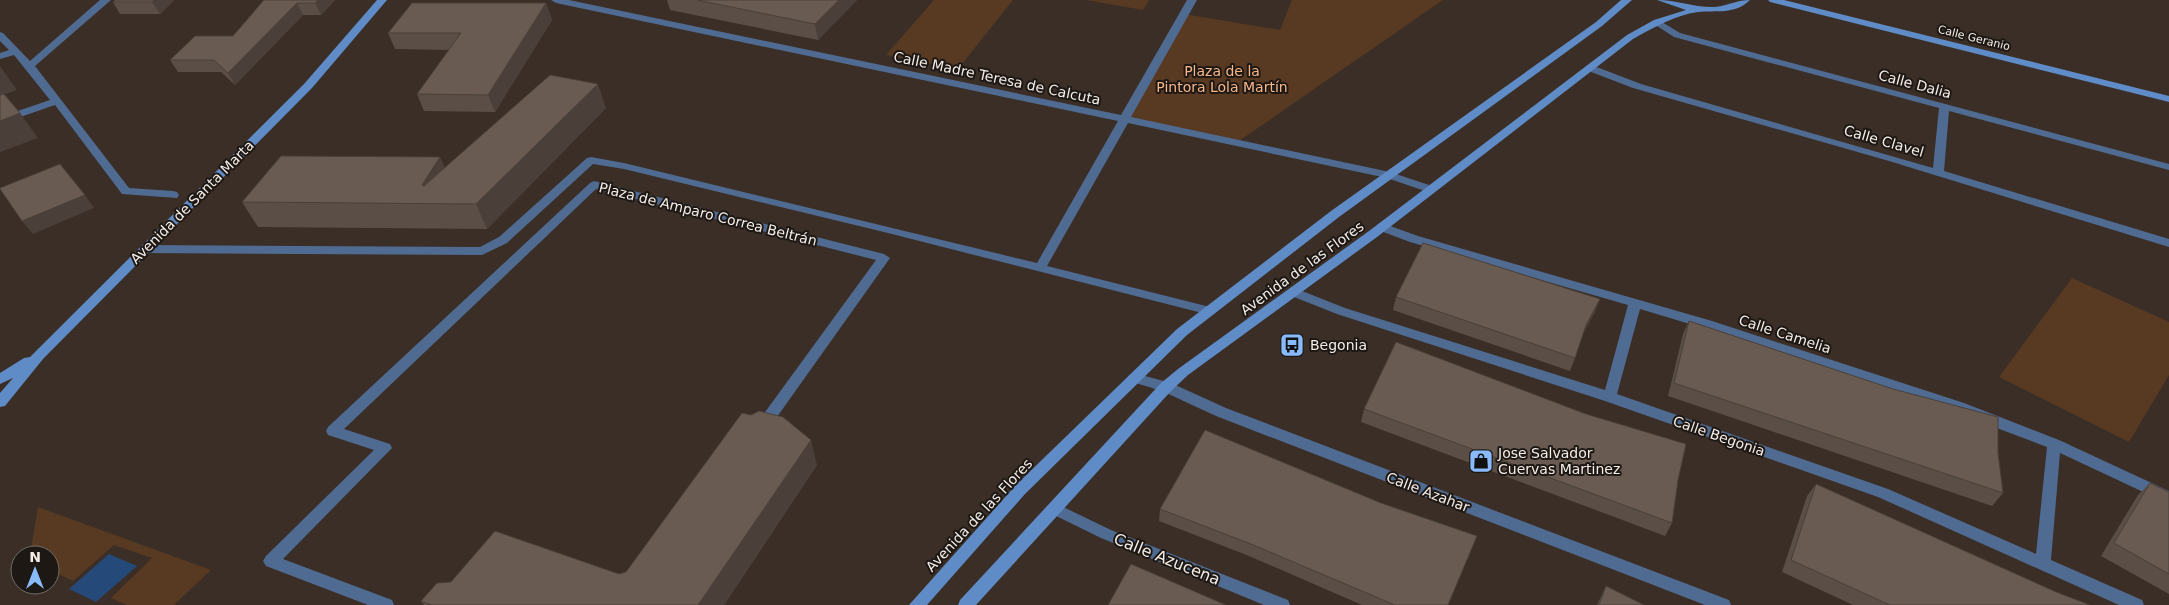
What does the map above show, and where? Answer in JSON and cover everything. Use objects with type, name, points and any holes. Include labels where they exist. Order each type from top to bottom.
[{"type":"main road","name":"Avenida de Santa Marta","points":[[0,402],[38,356],[308,86],[382,0]]},
{"type":"main road","name":"Avenida de las Flores","points":[[916,605],[1020,490],[1182,332],[1335,214],[1600,24],[1627,0]]},
{"type":"main road","points":[[1662,0],[1698,9],[1727,8],[1745,0]]},
{"type":"main road","name":"Calle Geranio","points":[[1773,0],[2169,99]]},
{"type":"main road","name":"Avenida de las Flores","points":[[966,605],[1166,387],[1183,372],[1382,227],[1630,37],[1657,22],[1698,9]]},
{"type":"main road","points":[[0,379],[38,356]]},
{"type":"street","points":[[30,66],[106,0]]},
{"type":"street","name":"Calle Madre Teresa de Calcuta","points":[[556,0],[585,2],[1390,175],[1431,189]]},
{"type":"street","points":[[1040,268],[1192,0]]},
{"type":"street","name":"Calle Dalia","points":[[1657,22],[1677,35],[2169,167]]},
{"type":"street","points":[[0,35],[30,66],[126,191],[173,195]]},
{"type":"street","points":[[0,56],[15,51]]},
{"type":"street","name":"Calle Clavel","points":[[1590,68],[1637,86],[1938,173],[2169,243]]},
{"type":"street","points":[[0,121],[56,101]]},
{"type":"street","points":[[1938,173],[1944,106]]},
{"type":"street","points":[[144,249],[482,251],[503,240],[591,160],[624,166],[888,229],[1210,311]]},
{"type":"street","name":"Plaza de Amparo Correa Beltrán","points":[[386,605],[270,562],[385,448],[333,431],[594,185],[884,258],[758,433],[746,430]]},
{"type":"street","name":"Calle Camelia","points":[[1382,227],[1414,239],[1706,324],[1959,407],[2054,444],[2169,498]]},
{"type":"street","name":"Calle Begonia","points":[[1293,292],[1341,311],[1610,398],[1882,493],[2136,605]]},
{"type":"street","points":[[1610,398],[1635,303]]},
{"type":"street","name":"Calle Azahar","points":[[1134,378],[1166,387],[1230,416],[1723,605]]},
{"type":"street","points":[[2043,564],[2054,444]]},
{"type":"street","name":"Calle Azucena","points":[[1055,509],[1106,534],[1282,605]]},
{"type":"green space","points":[[934,0],[1013,0],[958,69],[886,55]]},
{"type":"green space","points":[[1086,0],[1149,0],[1143,10]]},
{"type":"green space","name":"Plaza de la Pintora Lola Martín","points":[[1292,0],[1443,0],[1236,143],[1124,119],[1184,14],[1280,30]]},
{"type":"green space","points":[[2072,278],[2169,322],[2169,375],[2129,442],[1999,377]]},
{"type":"green space","points":[[38,507],[211,570],[174,605],[127,605],[111,598],[152,558],[114,545],[73,581],[60,575],[60,545],[32,545]]},
{"type":"water","points":[[109,554],[137,566],[96,602],[69,589]]},
{"type":"building","points":[[115,0],[155,0],[152,2],[113,2]]},
{"type":"building","points":[[264,0],[318,0],[315,3],[297,3],[228,73],[214,60],[170,60],[195,36],[233,36]]},
{"type":"building","points":[[697,0],[839,0],[815,24]]},
{"type":"building","points":[[412,3],[546,3],[488,95],[417,94],[461,33],[388,33]]},
{"type":"building","points":[[550,75],[598,84],[476,204],[242,202],[281,156],[440,157],[422,185],[424,186]]},
{"type":"building","points":[[4,94],[20,113],[0,121],[0,95]]},
{"type":"building","points":[[60,164],[85,195],[22,221],[0,188]]},
{"type":"building","points":[[1423,243],[1600,299],[1586,325],[1575,358],[1396,297]]},
{"type":"building","points":[[1689,321],[1893,389],[1998,417],[1998,453],[2003,493],[1674,383]]},
{"type":"building","points":[[1396,342],[1586,414],[1686,444],[1678,480],[1672,523],[1364,409]]},
{"type":"building","points":[[759,411],[783,417],[811,440],[698,605],[432,605],[421,601],[437,583],[451,582],[495,531],[619,574],[626,572],[742,413],[751,415]]},
{"type":"building","points":[[1205,430],[1381,503],[1477,536],[1448,605],[1395,605],[1251,544],[1160,509]]},
{"type":"building","points":[[2150,483],[2169,492],[2169,574],[2114,543]]},
{"type":"building","points":[[1816,484],[2056,592],[2090,605],[1890,605],[1791,560]]},
{"type":"building","points":[[1131,564],[1226,605],[1108,605]]},
{"type":"building","points":[[1606,586],[1644,605],[1599,605]]},
{"type":"place","name":"Begonia","points":[[1292,345]]},
{"type":"place","name":"Jose Salvador Cuervas Martinez","points":[[1481,461]]}]
